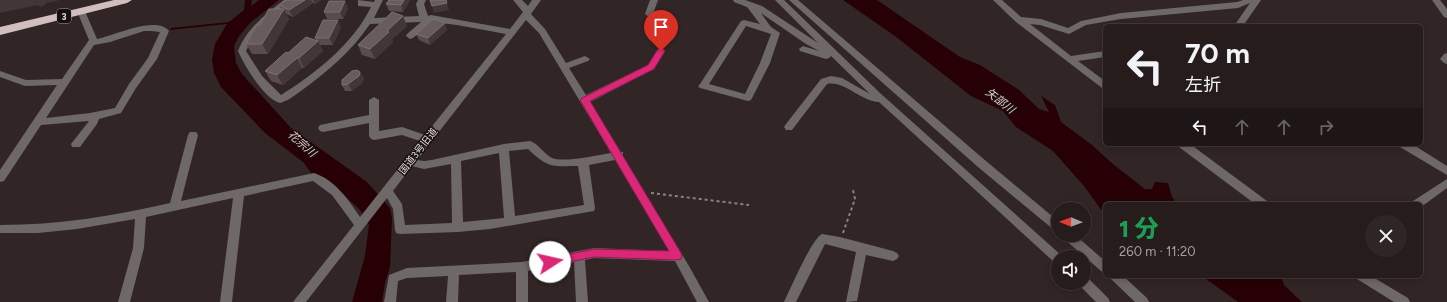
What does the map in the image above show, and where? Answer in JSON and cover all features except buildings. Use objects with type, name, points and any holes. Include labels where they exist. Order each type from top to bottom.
[{"type":"highway","name":"3","points":[[0,31],[127,0]]},
{"type":"street","points":[[290,0],[267,17],[244,43],[242,51],[250,68],[264,86],[280,100],[325,68],[355,38],[378,2]]},
{"type":"street","points":[[362,0],[361,4],[378,2]]},
{"type":"street","points":[[422,0],[420,4],[427,18]]},
{"type":"street","points":[[517,0],[542,31],[619,155],[677,256],[692,278],[703,302]]},
{"type":"street","name":"国道3号旧道","points":[[299,302],[537,0]]},
{"type":"street","points":[[649,14],[654,0]]},
{"type":"street","points":[[737,0],[759,8],[809,42],[836,56]]},
{"type":"street","points":[[779,0],[882,99],[1051,253]]},
{"type":"street","points":[[794,0],[982,164],[1051,221]]},
{"type":"street","points":[[997,0],[1019,20],[1103,84]]},
{"type":"street","points":[[1019,20],[1041,22],[1069,31],[1084,23],[1120,16],[1238,5],[1251,0]]},
{"type":"street","points":[[1239,24],[1257,0]]},
{"type":"street","points":[[1436,0],[1447,16]]},
{"type":"street","points":[[750,5],[768,29],[776,32],[765,63],[748,98],[704,86],[744,22],[768,29]]},
{"type":"street","points":[[0,178],[93,40],[81,11]]},
{"type":"street","points":[[366,22],[427,18],[471,23],[512,32]]},
{"type":"street","points":[[410,36],[427,18]]},
{"type":"street","points":[[38,122],[94,116],[118,111],[132,86],[152,59],[165,31],[160,28],[132,30],[108,40],[91,43]]},
{"type":"street","points":[[803,49],[826,56],[836,56]]},
{"type":"street","points":[[585,100],[651,67],[661,51]]},
{"type":"street","points":[[1069,59],[1103,54]]},
{"type":"street","points":[[1447,56],[1445,59],[1447,61]]},
{"type":"street","points":[[564,67],[585,59]]},
{"type":"street","points":[[641,62],[654,63]]},
{"type":"street","points":[[0,74],[25,82],[64,82]]},
{"type":"street","points":[[789,127],[824,81],[831,78],[838,80],[868,98],[882,99]]},
{"type":"street","points":[[374,100],[374,136],[402,131],[427,139]]},
{"type":"street","points":[[76,144],[94,121],[94,116]]},
{"type":"street","points":[[323,128],[374,118]]},
{"type":"street","points":[[174,207],[193,135]]},
{"type":"street","points":[[409,162],[424,165],[432,164],[504,148],[530,144],[549,161],[557,163],[572,160],[583,162],[619,155]]},
{"type":"street","points":[[1186,146],[1261,202]]},
{"type":"street","points":[[1407,146],[1447,171]]},
{"type":"street","points":[[504,148],[510,222]]},
{"type":"street","points":[[456,158],[458,228]]},
{"type":"street","points":[[385,192],[394,197],[400,215],[400,230],[458,228],[510,222],[590,208],[583,162]]},
{"type":"street","points":[[0,229],[38,230],[77,225],[140,214],[314,177],[340,194],[361,223]]},
{"type":"street","points":[[1420,202],[1447,183]]},
{"type":"street","points":[[226,302],[239,193]]},
{"type":"street","points":[[124,302],[137,255],[141,226],[140,214]]},
{"type":"street","points":[[790,302],[814,252],[824,235],[862,249],[893,256]]},
{"type":"street","points":[[1075,242],[1103,266]]},
{"type":"street","points":[[851,302],[862,249]]},
{"type":"street","points":[[390,302],[393,278],[407,273],[522,267],[594,253],[677,256]]},
{"type":"street","points":[[579,257],[582,302]]},
{"type":"street","points":[[522,267],[522,302]]},
{"type":"street","points":[[452,302],[454,270]]},
{"type":"street","points":[[1117,278],[1143,302]]},
{"type":"street","points":[[1364,278],[1404,302]]},
{"type":"street","points":[[1091,289],[1104,302]]},
{"type":"path","points":[[840,242],[855,199],[852,190]]},
{"type":"path","points":[[641,194],[647,193],[749,205]]},
{"type":"water","name":"花宗川","points":[[245,0],[252,0],[251,6],[259,0],[279,0],[251,22],[239,36],[234,46],[236,63],[242,74],[291,128],[367,182],[390,208],[392,218],[390,267],[385,283],[382,302],[352,302],[365,256],[369,225],[360,210],[343,194],[312,174],[303,162],[265,133],[221,87],[214,73],[212,60],[215,44],[227,24],[170,30],[171,28],[229,22],[244,10]]},
{"type":"water","name":"矢部川","points":[[843,0],[877,0],[960,57],[980,65],[1019,90],[1039,109],[1049,112],[1041,96],[1055,105],[1061,122],[1092,145],[1114,165],[1145,189],[1152,189],[1155,182],[1168,183],[1172,197],[1176,202],[1103,202],[1103,212],[1084,186],[1053,151],[1016,127],[1003,111],[971,96],[895,36]]},
{"type":"water","points":[[1205,278],[1282,278],[1284,285],[1302,302],[1238,302]]},
{"type":"route","points":[[550,262],[594,253],[677,256],[585,100],[651,67],[661,51]]}]
